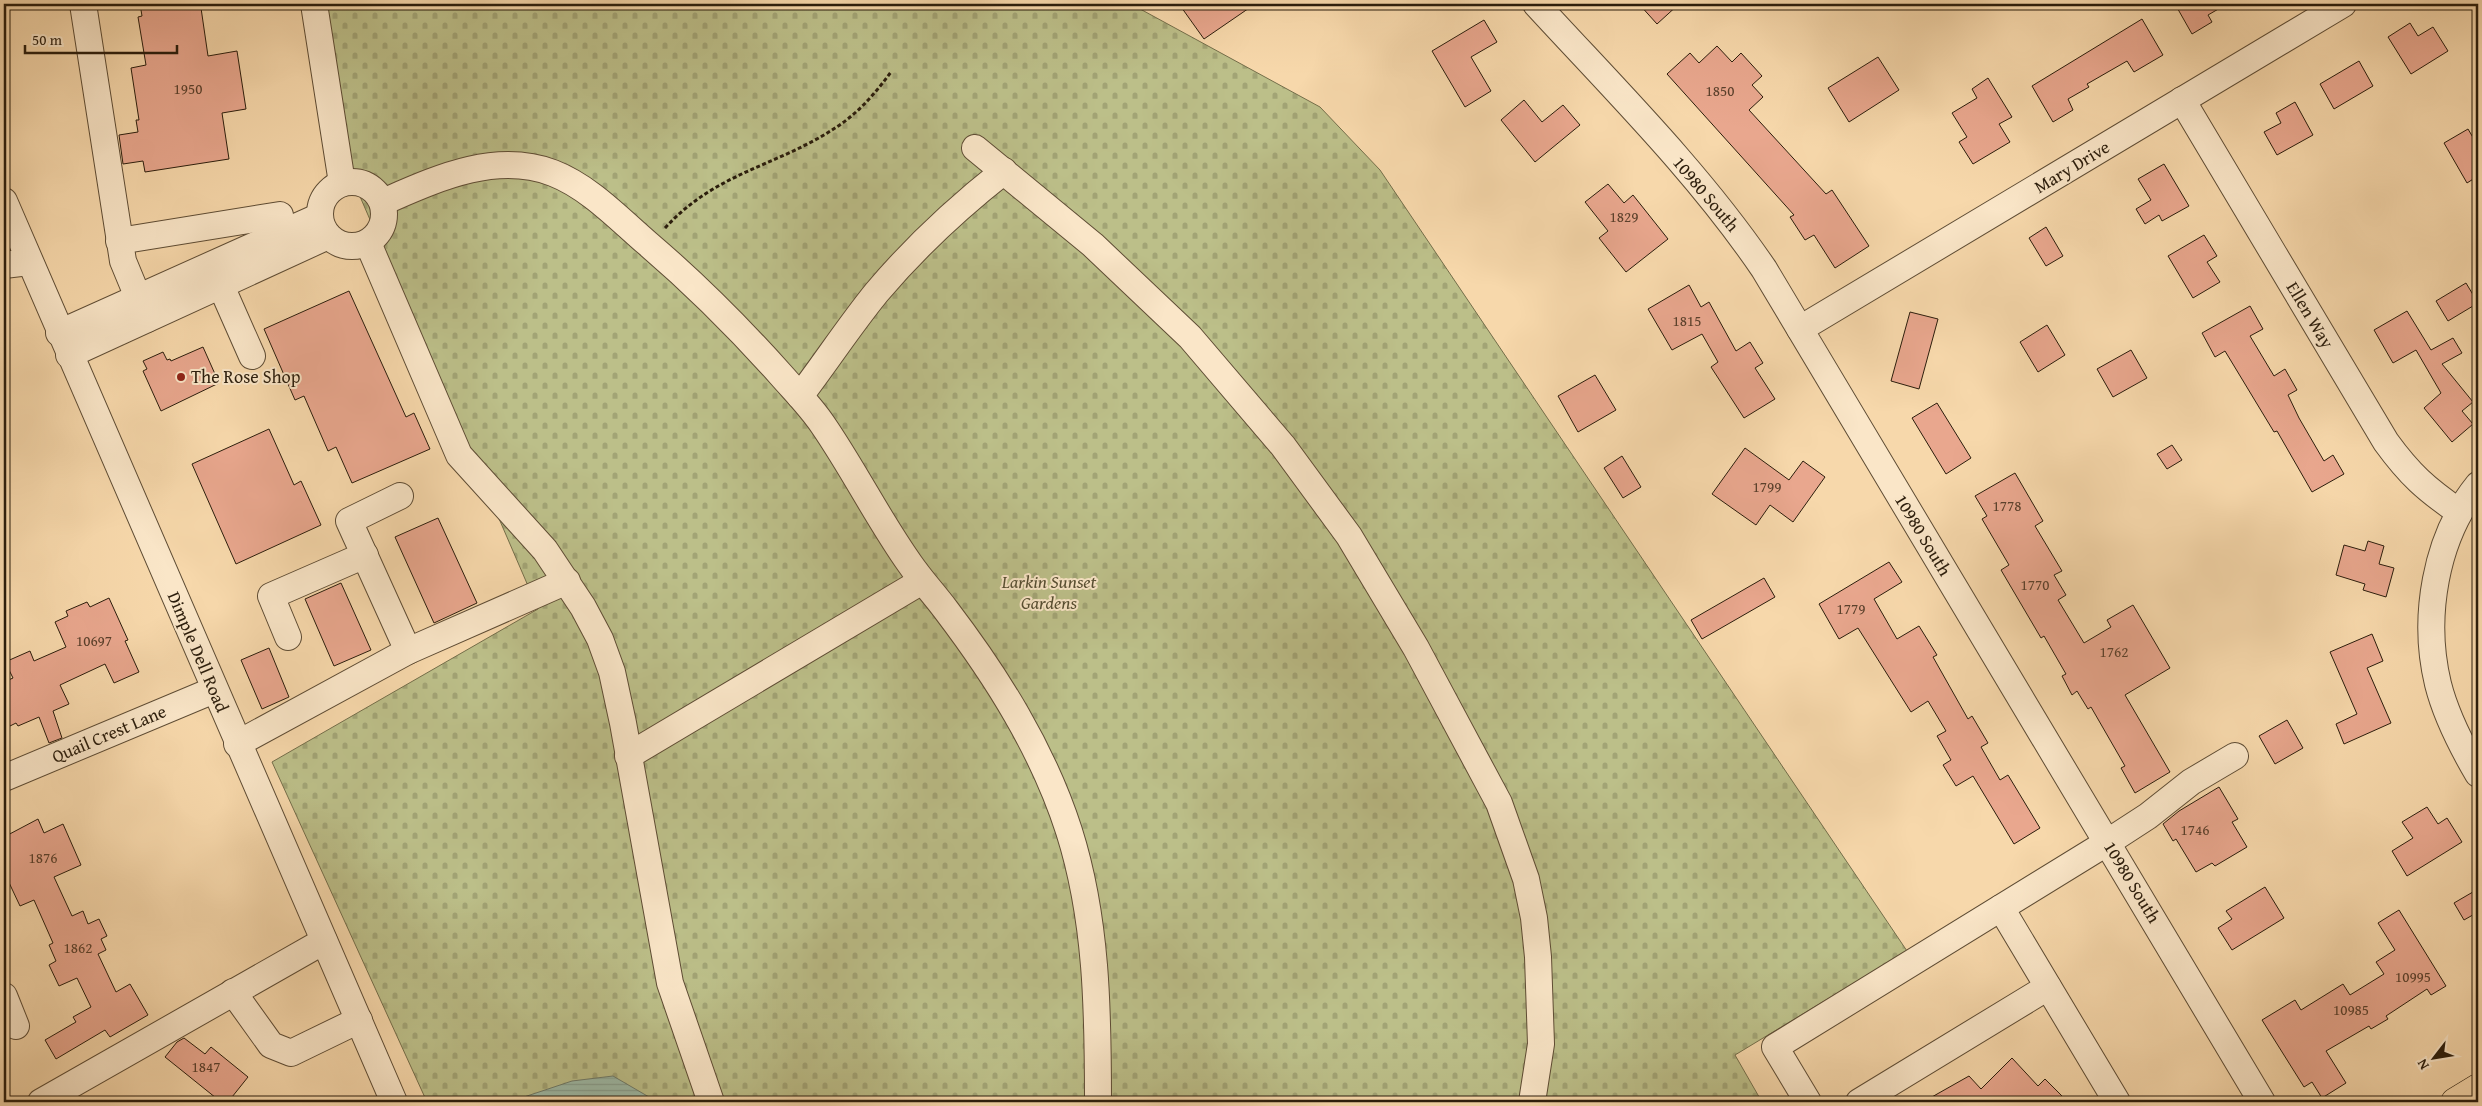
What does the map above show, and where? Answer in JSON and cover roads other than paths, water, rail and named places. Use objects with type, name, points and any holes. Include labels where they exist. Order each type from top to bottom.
[{"type":"main road","points":[[2455,1102],[2478,1088]]},
{"type":"street","points":[[83,4],[119,241],[123,261],[143,308]]},
{"type":"street","points":[[314,4],[342,182]]},
{"type":"street","name":"10980 South","points":[[1536,4],[1702,185],[1764,269],[2262,1102]]},
{"type":"street","name":"Mary Drive","points":[[1800,329],[2343,4]]},
{"type":"street","name":"Ellen Way","points":[[2182,100],[2386,442],[2408,472],[2434,495],[2459,512]]},
{"type":"street","points":[[975,148],[1093,245],[1190,337],[1283,446],[1348,536],[1416,648],[1499,803],[1526,879],[1534,918],[1538,957],[1541,1044],[1532,1102]]},
{"type":"street","points":[[384,202],[434,180],[464,170],[495,166],[524,168],[551,173],[580,188],[693,283],[747,337],[822,422],[908,562],[982,660],[1016,711],[1045,770],[1069,831],[1085,898],[1095,963],[1098,1102]]},
{"type":"street","points":[[800,396],[876,293],[921,243],[966,201],[1004,171]]},
{"type":"street","points":[[342,182],[364,183],[379,194],[384,202],[385,217],[382,227],[368,242],[358,246],[347,246],[337,242],[324,226],[321,205],[325,195],[342,182]]},
{"type":"street","name":"Dimple Dell Road","points":[[4,201],[237,744],[394,1102]]},
{"type":"street","points":[[119,241],[284,234],[324,226]]},
{"type":"street","points":[[64,344],[216,275],[284,234]]},
{"type":"street","points":[[368,242],[459,455],[545,550],[567,581],[600,639],[612,672],[670,983],[711,1102]]},
{"type":"street","points":[[4,265],[29,262]]},
{"type":"street","points":[[216,275],[252,356]]},
{"type":"street","points":[[2478,485],[2459,512],[2441,559],[2432,603],[2431,642],[2438,684],[2451,725],[2478,774]]},
{"type":"street","points":[[400,496],[349,520],[408,651]]},
{"type":"street","points":[[288,637],[272,596],[365,555]]},
{"type":"street","points":[[237,744],[408,651],[567,581]]},
{"type":"street","points":[[628,756],[922,581]]},
{"type":"street","name":"Quail Crest Lane","points":[[4,778],[214,690]]},
{"type":"street","points":[[1808,1102],[1775,1048],[2108,842],[2148,816],[2191,782],[2235,756]]},
{"type":"street","points":[[2001,908],[2117,1102]]},
{"type":"street","points":[[41,1102],[324,941]]},
{"type":"street","points":[[1859,1102],[2048,987]]},
{"type":"street","points":[[233,992],[271,1044],[292,1054],[359,1020]]},
{"type":"street","points":[[4,996],[16,1026]]},
{"type":"place","name":"The Rose Shop","points":[[181,377]]},
{"type":"park label","name":"Larkin Sunset Gardens","points":[[1049,592]]}]
